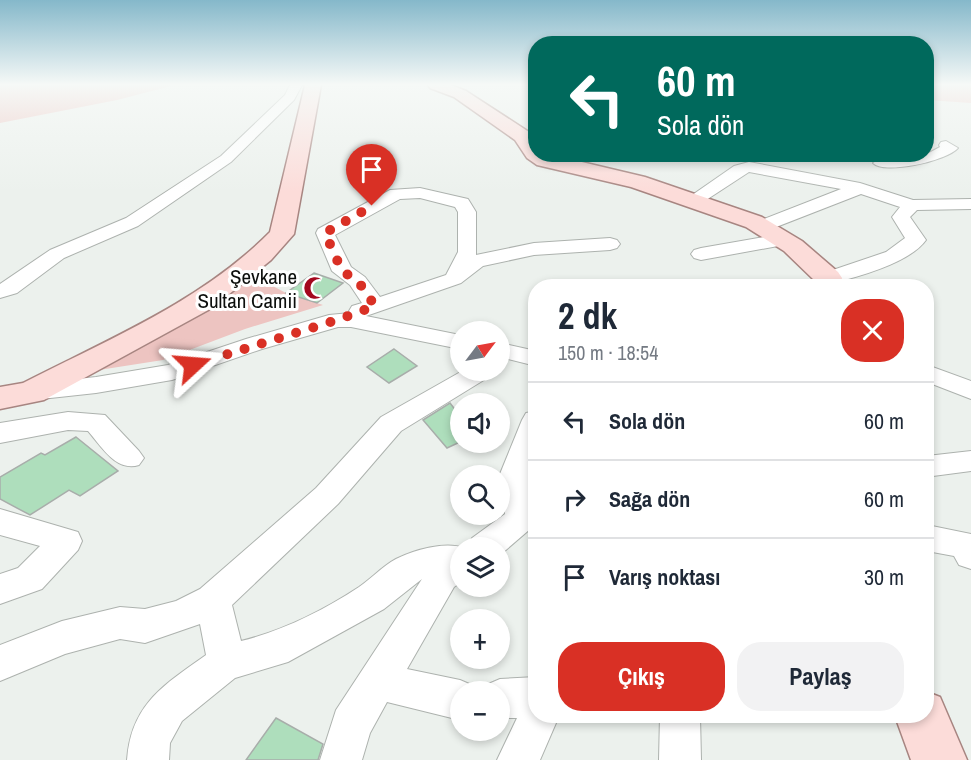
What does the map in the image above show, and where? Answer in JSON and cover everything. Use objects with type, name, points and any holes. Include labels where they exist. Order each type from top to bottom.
[{"type":"main road","points":[[0,398],[32,392],[201,302],[262,255],[282,234],[306,120]]},
{"type":"main road","points":[[500,120],[522,136],[528,145]]},
{"type":"main road","points":[[548,162],[637,182],[694,200],[761,227],[782,240],[825,279]]},
{"type":"main road","points":[[924,723],[939,760]]},
{"type":"street","points":[[0,292],[57,254],[132,222],[226,159],[266,120]]},
{"type":"street","points":[[934,144],[963,142]]},
{"type":"street","points":[[934,156],[950,148],[946,145]]},
{"type":"street","points":[[881,163],[891,162]]},
{"type":"street","points":[[694,200],[740,169],[749,167],[860,188],[912,206],[971,204]]},
{"type":"street","points":[[761,227],[860,188]]},
{"type":"street","points":[[375,306],[358,281],[342,271],[325,233],[388,197],[420,193],[462,203],[467,212],[468,252],[454,279]]},
{"type":"street","points":[[836,279],[893,256],[916,240],[901,217],[912,206]]},
{"type":"street","points":[[700,254],[782,240]]},
{"type":"street","points":[[32,392],[96,386],[172,372],[254,344],[337,320],[454,279],[476,261],[534,249],[610,244]]},
{"type":"street","points":[[337,320],[351,320],[450,340]]},
{"type":"street","points":[[934,376],[971,391]]},
{"type":"street","points":[[0,663],[62,638],[120,623],[145,626],[183,615],[213,600],[327,496],[391,424],[464,381]]},
{"type":"street","points":[[0,433],[68,421],[95,422],[129,458]]},
{"type":"street","points":[[528,441],[515,474],[528,514]]},
{"type":"street","points":[[934,465],[971,461]]},
{"type":"street","points":[[499,537],[528,518]]},
{"type":"street","points":[[0,522],[66,541],[30,579],[0,589]]},
{"type":"street","points":[[934,539],[964,545],[971,555]]},
{"type":"street","points":[[148,760],[149,740],[168,707],[225,663],[275,650],[371,598],[408,569],[440,561],[450,562]]},
{"type":"street","points":[[341,760],[351,725],[442,577],[450,570]]},
{"type":"street","points":[[213,600],[224,646],[225,663]]},
{"type":"street","points":[[378,681],[450,698]]},
{"type":"street","points":[[510,698],[528,697]]},
{"type":"street","points":[[518,760],[535,723]]},
{"type":"street","points":[[680,723],[680,760]]},
{"type":"shaded area","points":[[248,278],[323,305],[245,329],[163,360],[99,370],[105,364]]},
{"type":"building","name":"Şevkane Sultan Camii","points":[[314,273],[343,283],[317,303],[286,293]]},
{"type":"building","points":[[394,349],[417,366],[389,383],[367,367]]},
{"type":"building","points":[[450,403],[450,447],[447,448],[423,420]]},
{"type":"building","points":[[76,437],[118,471],[80,496],[69,490],[30,515],[0,499],[0,477],[41,453],[45,455]]},
{"type":"building","points":[[276,718],[323,744],[318,760],[246,760]]},
{"type":"place","name":"Şevkane Sultan Camii","points":[[315,288]]},
{"type":"route","points":[[193,365],[375,306],[358,281],[342,271],[325,233],[372,206]]}]
